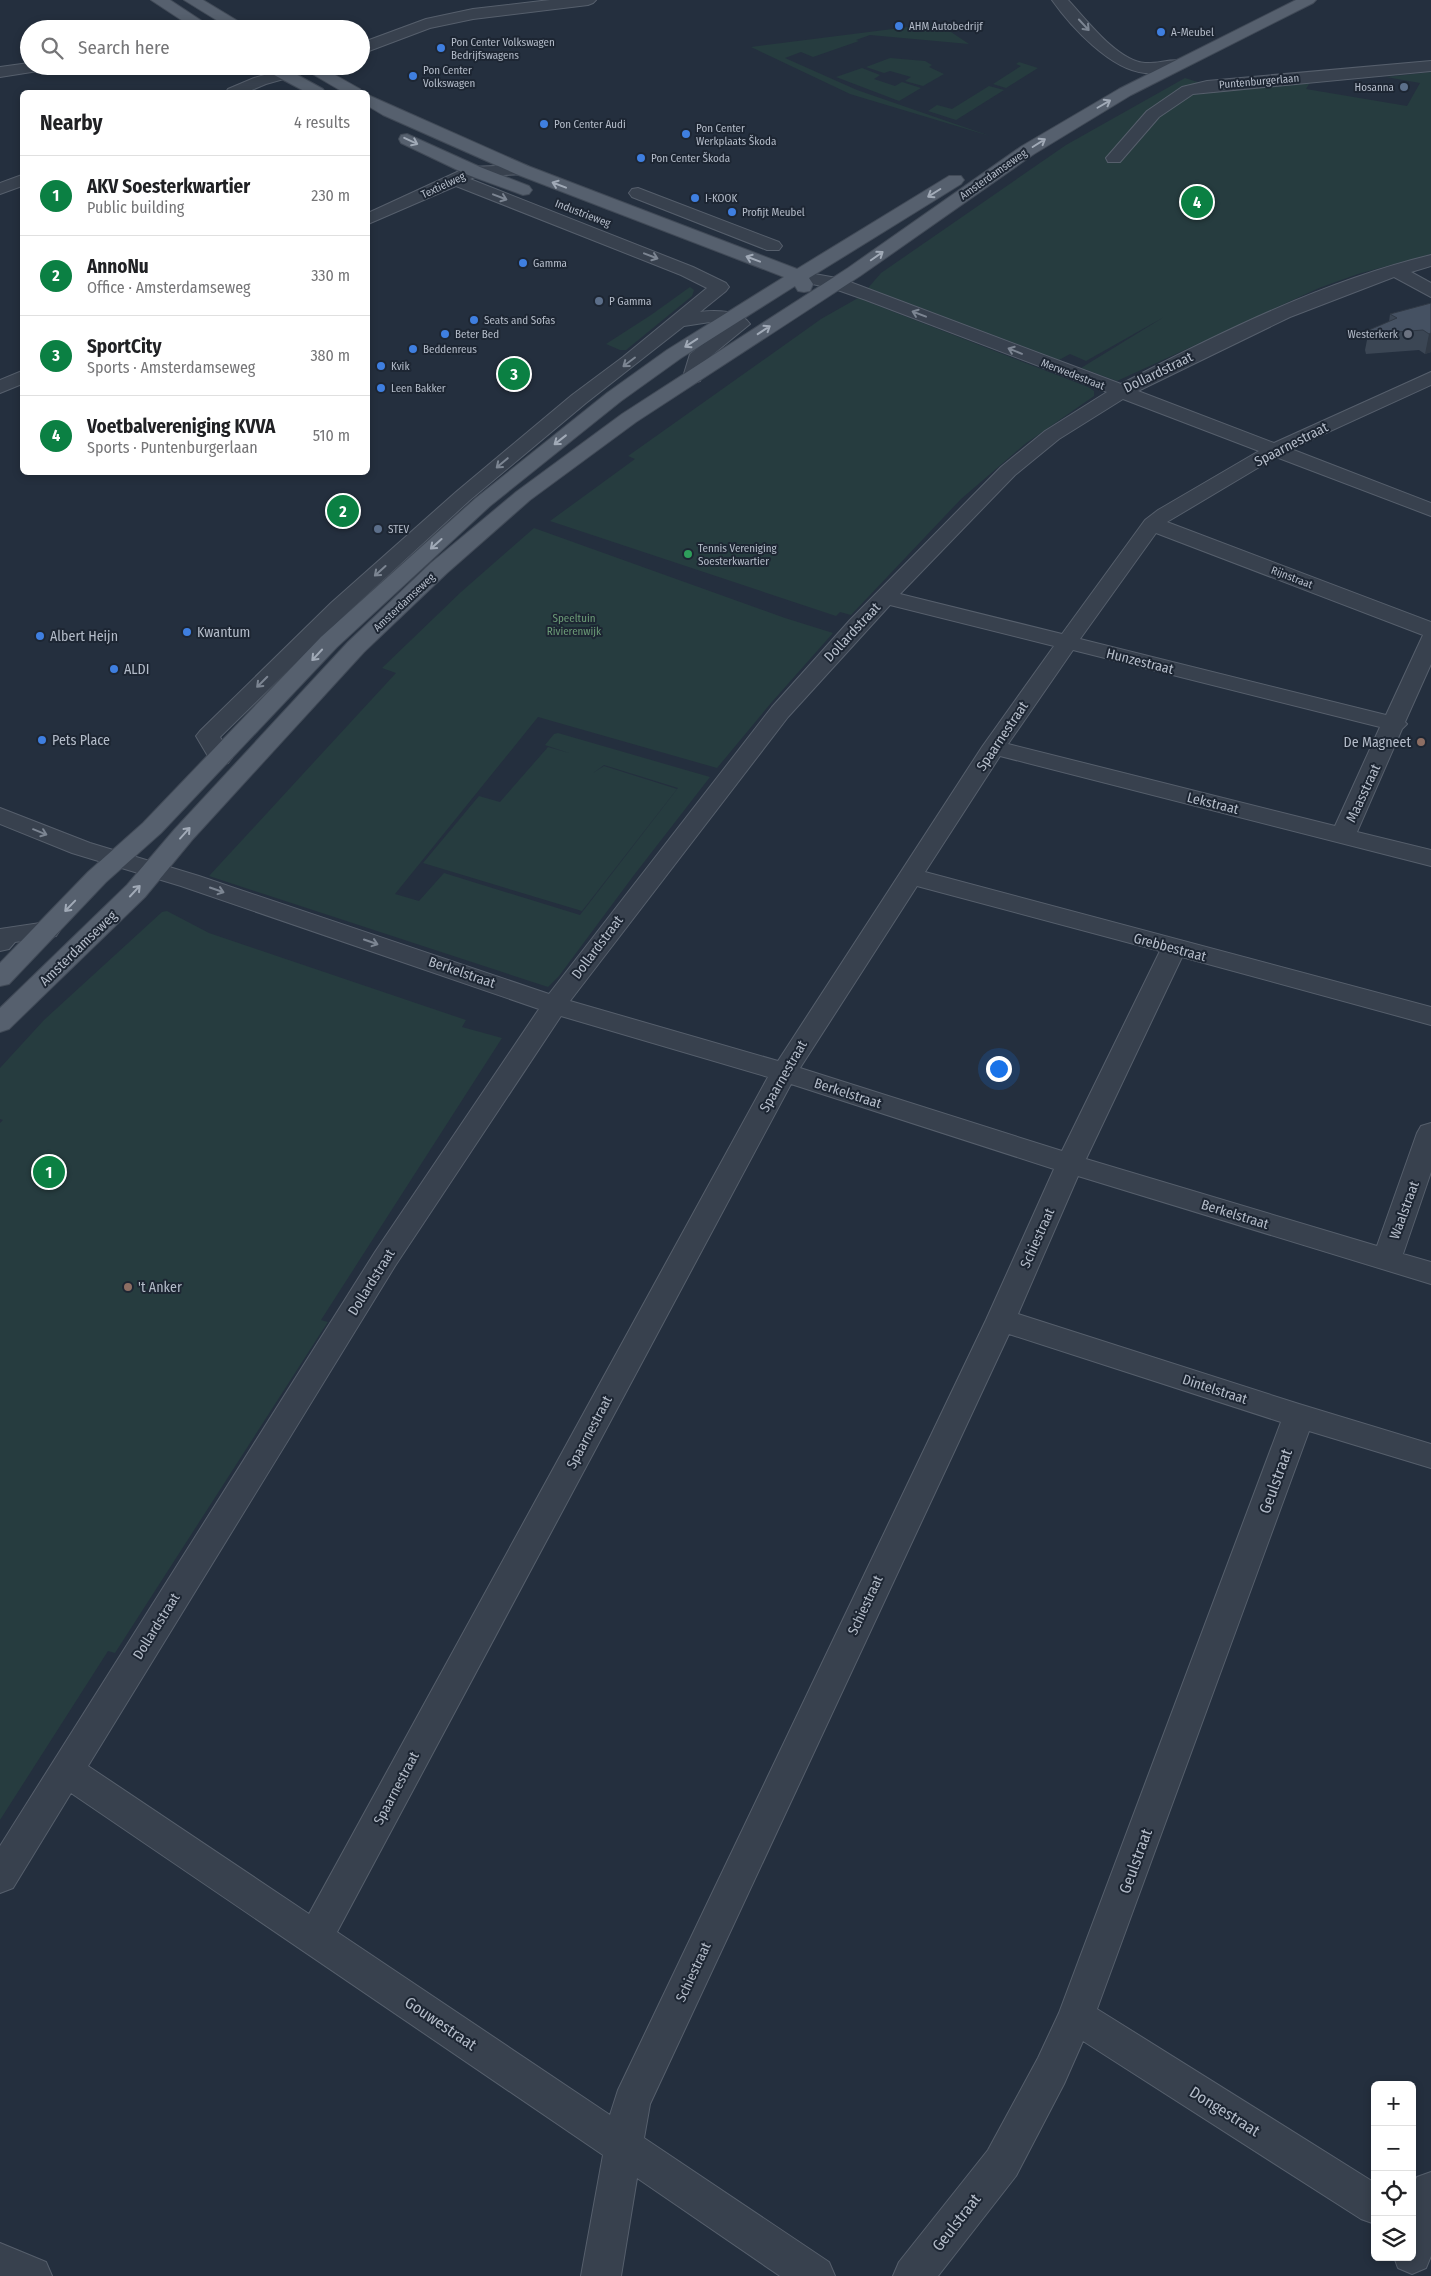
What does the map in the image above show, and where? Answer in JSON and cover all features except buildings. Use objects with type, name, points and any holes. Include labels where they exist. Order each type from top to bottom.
[{"type":"main road","points":[[159,0],[191,20]]},
{"type":"main road","points":[[192,0],[226,20]]},
{"type":"main road","name":"Amsterdamseweg","points":[[996,153],[1046,122],[1143,68],[1282,0]]},
{"type":"main road","name":"Amsterdamseweg","points":[[0,1023],[124,904],[182,835],[356,647],[439,568],[550,476],[629,418],[836,283],[1028,150],[1117,97],[1178,64],[1308,0]]},
{"type":"main road","points":[[285,75],[313,90]]},
{"type":"main road","points":[[324,75],[350,90]]},
{"type":"main road","name":"Industrieweg","points":[[370,101],[389,112],[522,170],[802,284]]},
{"type":"main road","name":"Industrieweg","points":[[395,134],[474,171],[705,261]]},
{"type":"main road","name":"Amsterdamseweg","points":[[0,978],[117,859],[152,828],[329,642],[453,528],[614,397],[728,318],[768,285],[802,284],[976,166]]},
{"type":"main road","points":[[792,312],[801,300],[802,284],[815,291],[836,283]]},
{"type":"street","points":[[370,46],[426,24],[473,14],[588,0]]},
{"type":"street","points":[[1060,0],[1107,49],[1124,61],[1143,68],[1178,64]]},
{"type":"street","name":"Puntenburgerlaan","points":[[1114,158],[1153,114],[1188,90],[1206,86],[1431,66]]},
{"type":"street","points":[[0,72],[20,69]]},
{"type":"street","points":[[239,90],[269,75]]},
{"type":"street","name":"Textielweg","points":[[370,218],[474,171],[522,170]]},
{"type":"street","name":"Industrieweg","points":[[454,179],[687,271],[720,287],[709,294],[678,322]]},
{"type":"street","points":[[0,190],[20,181]]},
{"type":"street","name":"Industrieweg","points":[[624,210],[644,195],[773,246]]},
{"type":"street","name":"Dollardstraat","points":[[0,1877],[385,1259],[554,1005],[610,929],[741,760],[799,690],[885,597],[1008,470],[1032,448],[1067,423],[1119,391],[1310,300],[1394,270],[1431,260]]},
{"type":"street","points":[[1394,270],[1431,291]]},
{"type":"street","name":"Merwedestraat","points":[[836,283],[1276,449],[1431,510]]},
{"type":"street","points":[[220,758],[208,736],[296,649],[463,496],[579,399],[678,322],[708,316],[728,318],[740,324],[697,358],[693,377]]},
{"type":"street","points":[[0,387],[20,378]]},
{"type":"street","name":"Spaarnestraat","points":[[315,1937],[784,1072],[994,747],[1140,538],[1152,524],[1165,514],[1276,449],[1424,387]]},
{"type":"street","name":"Rijnstraat","points":[[1152,524],[1431,630]]},
{"type":"street","name":"Hunzestraat","points":[[885,597],[1395,724]]},
{"type":"street","name":"Maasstraat","points":[[1344,836],[1431,639]]},
{"type":"street","name":"Lekstraat","points":[[994,747],[1431,858]]},
{"type":"street","points":[[0,815],[80,848],[154,870]]},
{"type":"street","name":"Berkelstraat","points":[[154,870],[554,1005],[784,1072],[1070,1164],[1431,1273]]},
{"type":"street","name":"Grebbestraat","points":[[910,876],[1431,1016]]},
{"type":"street","points":[[0,943],[7,935],[47,930]]},
{"type":"street","name":"Schiestraat","points":[[601,2276],[631,2103],[1001,1320],[1070,1164],[1174,948]]},
{"type":"street","name":"Waalstraat","points":[[1386,1260],[1431,1133]]},
{"type":"street","name":"Dintelstraat","points":[[1001,1320],[1299,1416],[1431,1456]]},
{"type":"street","name":"Geulstraat","points":[[913,2276],[1002,2163],[1051,2071],[1076,2016],[1299,1416]]},
{"type":"street","name":"Gouwestraat","points":[[66,1770],[815,2276]]},
{"type":"street","name":"Dongestraat","points":[[1076,2016],[1371,2202]]},
{"type":"street","points":[[1404,2276],[1431,2191]]},
{"type":"street","points":[[0,2263],[32,2276]]},
{"type":"green space","points":[[940,23],[942,25],[928,27],[930,30],[945,28],[969,44],[870,35],[856,40],[859,41],[813,57],[801,52],[785,58],[857,90],[990,136],[850,94],[751,47]]},
{"type":"green space","points":[[890,58],[925,61],[932,65],[929,67],[944,74],[923,86],[905,81],[911,77],[890,71],[884,73],[866,67]]},
{"type":"green space","points":[[1019,62],[1038,68],[1006,88],[993,84],[1021,66],[1016,64]]},
{"type":"green space","points":[[862,68],[880,75],[874,79],[895,86],[902,82],[921,88],[899,101],[836,77]]},
{"type":"green space","points":[[1431,72],[1431,254],[1358,274],[1319,288],[1117,381],[1081,368],[1164,317],[1086,361],[1070,354],[1059,360],[868,288],[881,273],[1066,145],[1185,78],[1207,85],[1188,90],[1155,119],[1189,93],[1312,79],[1306,89],[1407,106],[1420,83],[1386,77]]},
{"type":"green space","points":[[989,86],[1004,90],[956,120],[928,111],[937,105],[952,109]]},
{"type":"green space","points":[[690,287],[694,290],[692,296],[626,350],[620,350],[606,344],[651,315]]},
{"type":"green space","points":[[858,298],[1088,387],[1094,391],[1094,396],[1025,444],[961,499],[851,615],[840,612],[836,616],[550,521],[635,459],[628,456],[821,319]]},
{"type":"green space","name":"Speeltuin Rivierenwijk","points":[[534,528],[785,618],[833,633],[717,768],[538,717],[395,894],[419,901],[444,873],[580,915],[678,788],[604,765],[593,773],[604,766],[677,789],[582,911],[423,863],[479,796],[500,802],[548,747],[569,753],[545,745],[554,734],[558,733],[710,777],[559,976],[548,987],[209,876],[396,673],[382,668],[461,592]]},
{"type":"green space","points":[[167,911],[209,933],[466,1020],[462,1027],[502,1038],[321,1320],[328,1322],[115,1653],[108,1651],[0,1820],[0,1123],[3,1120],[0,1119],[0,1068],[44,1020],[162,912]]},
{"type":"place","name":"AHM Autobedrijf","points":[[899,26]]},
{"type":"place","name":"A-Meubel","points":[[1161,32]]},
{"type":"place","name":"Pon Center Volkswagen Bedrijfswagens","points":[[441,48]]},
{"type":"place","name":"Pon Center Volkswagen","points":[[413,76]]},
{"type":"place","name":"Hosanna","points":[[1404,87]]},
{"type":"place","name":"Pon Center Audi","points":[[544,124]]},
{"type":"place","name":"Pon Center Werkplaats Škoda","points":[[686,134]]},
{"type":"place","name":"Pon Center Škoda","points":[[641,158]]},
{"type":"place","name":"I-KOOK","points":[[695,198]]},
{"type":"place","name":"Voetbalvereniging KVVA","points":[[1197,202]]},
{"type":"place","name":"Profijt Meubel","points":[[732,212]]},
{"type":"place","name":"Gamma","points":[[523,263]]},
{"type":"place","name":"P Gamma","points":[[599,301]]},
{"type":"place","name":"Seats and Sofas","points":[[474,320]]},
{"type":"place","name":"Beter Bed","points":[[445,334]]},
{"type":"place","name":"Westerkerk","points":[[1408,334]]},
{"type":"place","name":"Beddenreus","points":[[413,349]]},
{"type":"place","name":"Kvik","points":[[381,366]]},
{"type":"place","name":"SportCity","points":[[514,374]]},
{"type":"place","name":"Leen Bakker","points":[[381,388]]},
{"type":"place","name":"AnnoNu","points":[[343,511]]},
{"type":"place","name":"STEV","points":[[378,529]]},
{"type":"place","name":"Tennis Vereniging Soesterkwartier","points":[[688,554]]},
{"type":"place","name":"Kwantum","points":[[187,632]]},
{"type":"place","name":"Albert Heijn","points":[[40,636]]},
{"type":"place","name":"ALDI","points":[[114,669]]},
{"type":"place","name":"Pets Place","points":[[42,740]]},
{"type":"place","name":"De Magneet","points":[[1421,742]]},
{"type":"place","name":"AKV Soesterkwartier","points":[[49,1172]]},
{"type":"place","name":"'t Anker","points":[[128,1287]]}]
